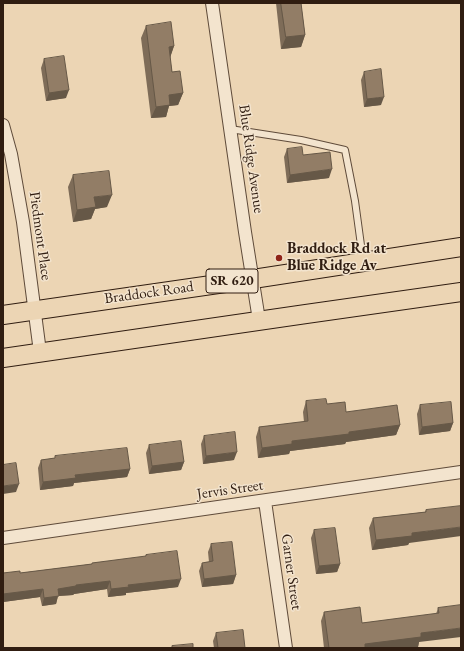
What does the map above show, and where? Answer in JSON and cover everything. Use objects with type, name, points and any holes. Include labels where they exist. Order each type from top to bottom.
[{"type":"main road","name":"Braddock Road","points":[[3,315],[461,247]]},
{"type":"main road","points":[[3,358],[461,292]]},
{"type":"street","name":"Blue Ridge Avenue","points":[[212,3],[259,320]]},
{"type":"street","name":"Piedmont Place","points":[[3,125],[13,162],[23,222],[40,352]]},
{"type":"street","name":"Jervis Street","points":[[3,538],[461,472]]},
{"type":"street","name":"Garner Street","points":[[265,501],[286,648]]},
{"type":"lane","points":[[230,129],[300,140],[345,150],[355,201],[364,262]]},
{"type":"building","points":[[281,3],[301,3],[305,35],[286,37]]},
{"type":"building","points":[[171,22],[174,46],[169,47],[172,72],[180,71],[183,93],[169,95],[170,105],[156,107],[146,26]]},
{"type":"building","points":[[64,56],[69,90],[49,93],[44,59]]},
{"type":"building","points":[[381,69],[384,97],[367,99],[364,72]]},
{"type":"building","points":[[302,147],[303,155],[330,152],[332,169],[290,175],[287,149]]},
{"type":"building","points":[[109,171],[112,195],[94,197],[96,207],[77,210],[73,175]]},
{"type":"building","points":[[326,399],[327,404],[345,402],[346,412],[397,405],[400,425],[349,432],[349,434],[292,441],[292,444],[262,448],[259,427],[308,421],[306,401]]},
{"type":"building","points":[[451,402],[453,423],[422,427],[420,405]]},
{"type":"building","points":[[235,432],[237,452],[206,456],[204,436]]},
{"type":"building","points":[[181,441],[184,462],[152,466],[149,445]]},
{"type":"building","points":[[127,448],[130,469],[75,475],[76,478],[43,482],[41,460],[55,458],[55,456]]},
{"type":"building","points":[[16,463],[19,484],[3,486],[3,465]]},
{"type":"building","points":[[461,506],[461,527],[412,533],[412,536],[376,540],[373,518],[426,512],[426,510]]},
{"type":"building","points":[[335,528],[340,564],[319,566],[314,530]]},
{"type":"building","points":[[232,542],[236,575],[204,579],[202,563],[213,561],[211,544]]},
{"type":"building","points":[[177,551],[181,579],[128,585],[129,587],[111,589],[110,581],[76,585],[58,589],[59,596],[44,598],[43,589],[3,594],[3,573],[20,571],[20,573],[92,564]]},
{"type":"building","points":[[461,605],[461,628],[421,633],[421,637],[365,644],[365,648],[329,648],[324,612],[360,607],[362,623],[439,613],[438,608]]},
{"type":"building","points":[[243,630],[245,648],[218,648],[216,633]]},
{"type":"building","points":[[193,644],[193,648],[172,648],[172,646]]},
{"type":"place","name":"Braddock Rd at Blue Ridge Av","points":[[279,258]]}]
